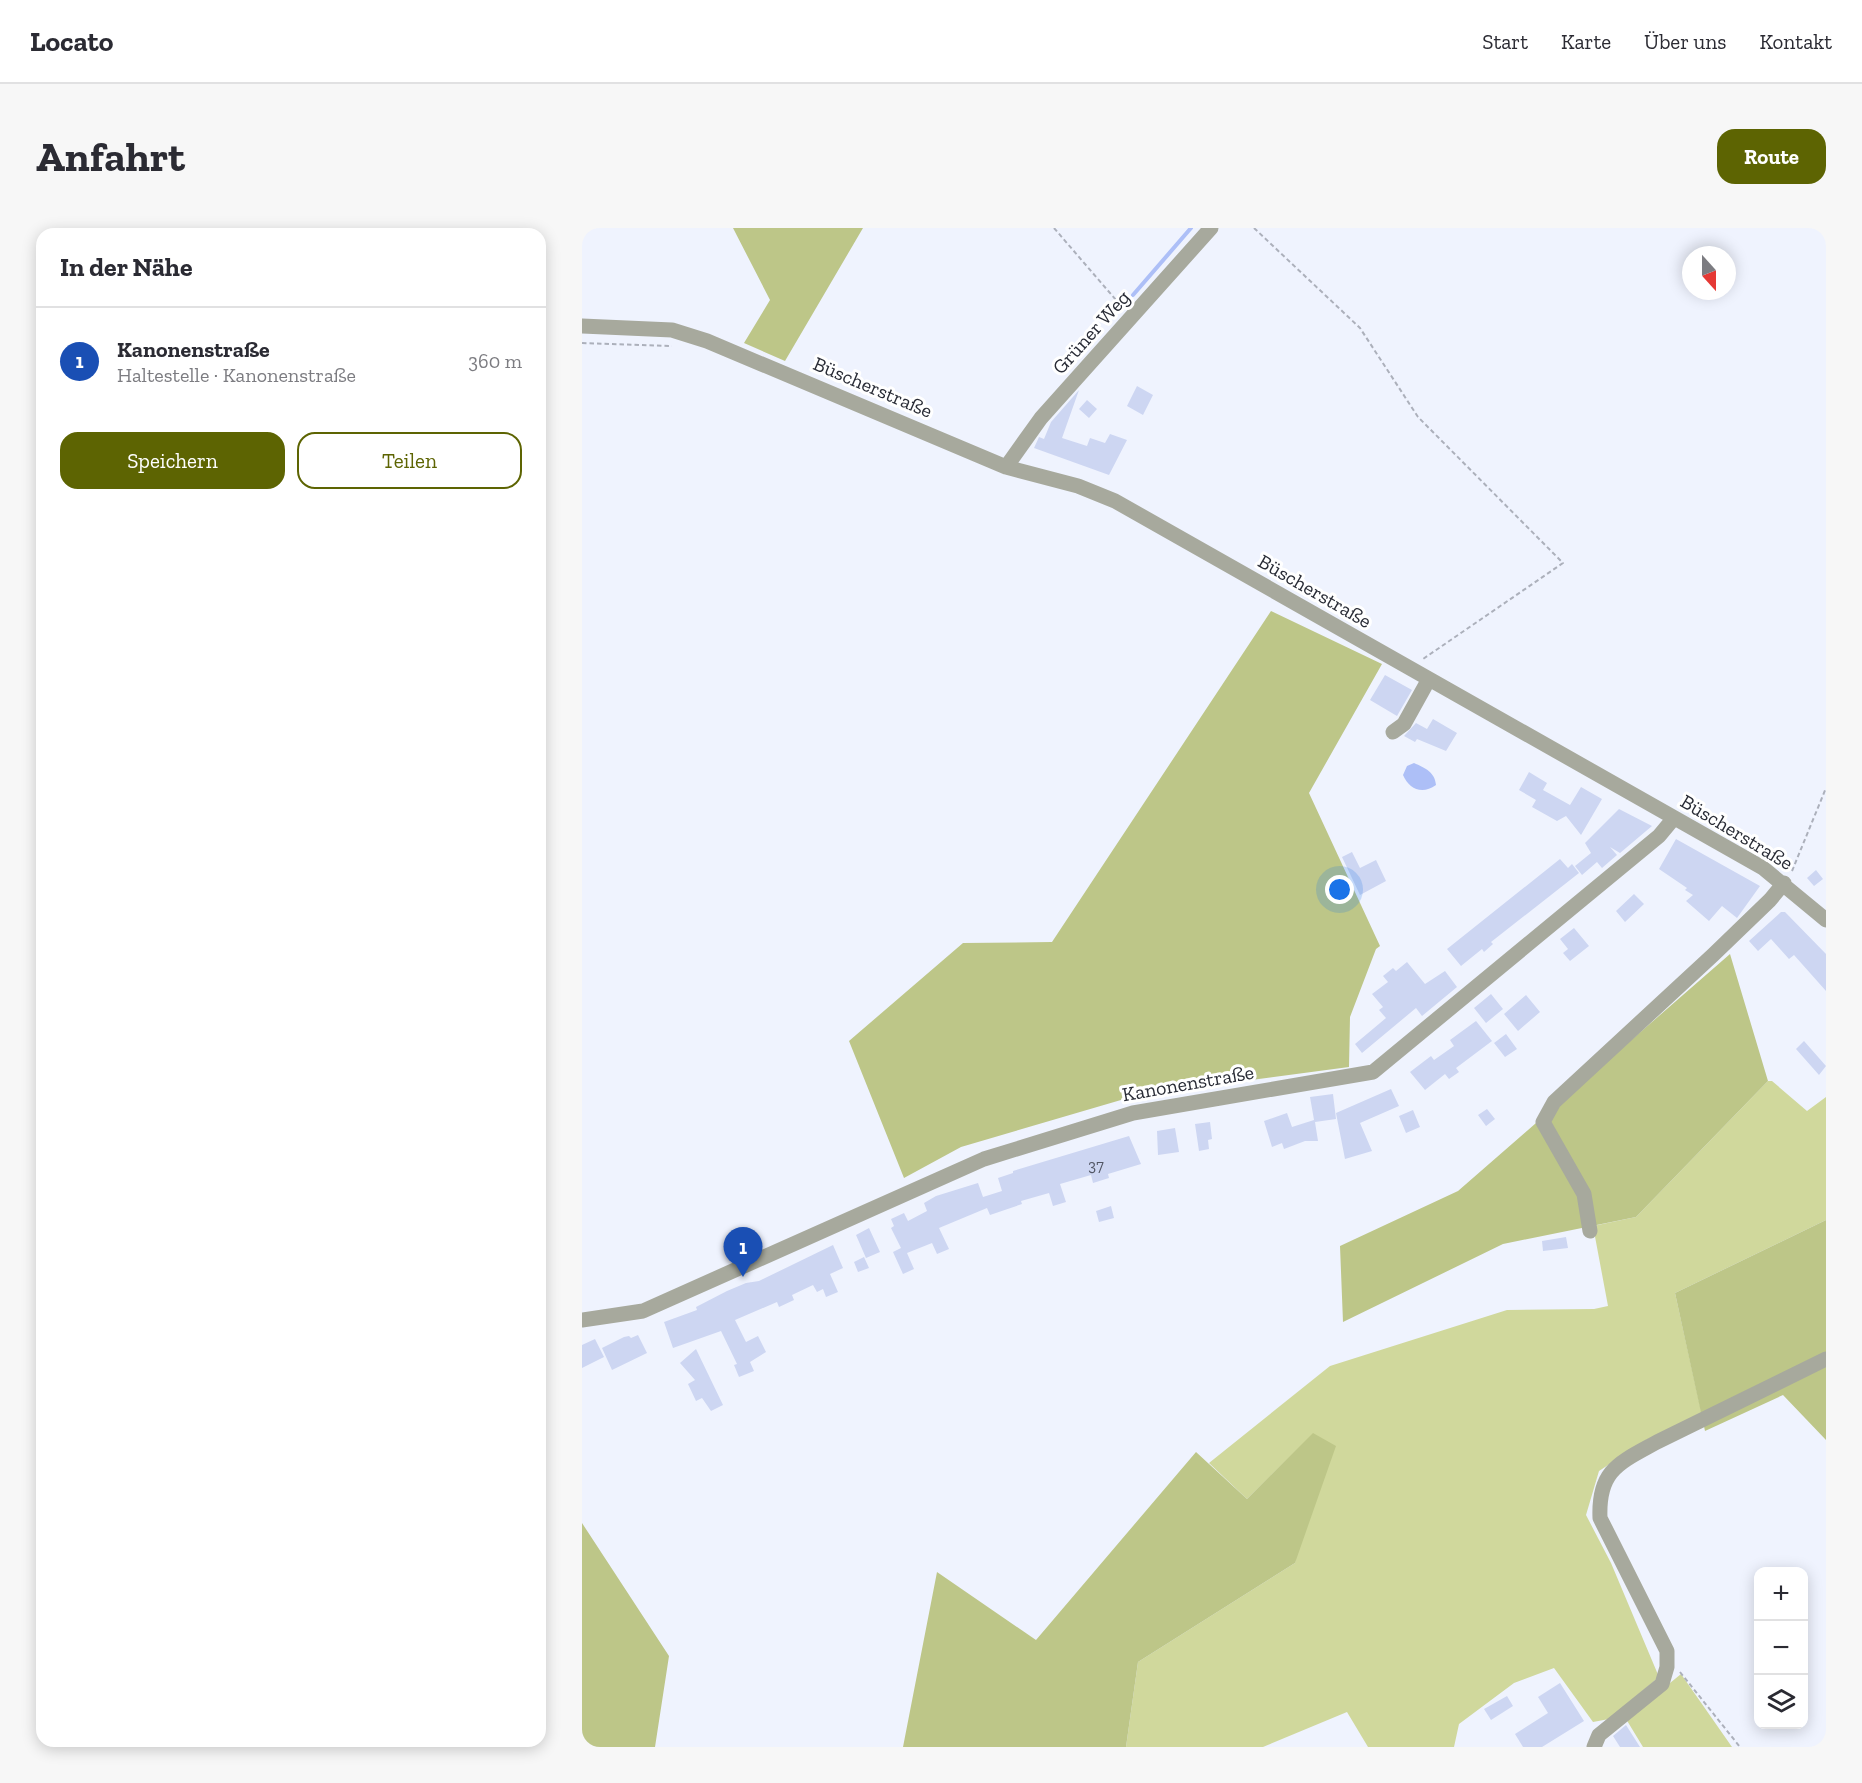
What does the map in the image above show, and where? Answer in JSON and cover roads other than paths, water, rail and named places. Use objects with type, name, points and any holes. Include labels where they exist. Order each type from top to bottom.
[{"type":"street","name":"Grüner Weg","points":[[1005,467],[1041,418],[1211,228]]},
{"type":"street","name":"Büscherstraße","points":[[582,326],[672,330],[753,358],[1005,467],[1078,486],[1115,501],[1763,868],[1826,920]]},
{"type":"street","points":[[1393,732],[1404,724],[1429,679]]},
{"type":"street","name":"Kanonenstraße","points":[[582,1320],[643,1311],[996,1155],[1133,1113],[1373,1072],[1659,836],[1674,818]]},
{"type":"street","points":[[1590,1231],[1584,1194],[1543,1122],[1554,1102],[1720,948],[1770,900],[1784,883]]},
{"type":"street","points":[[1594,1747],[1599,1735],[1662,1684],[1667,1667],[1667,1651],[1600,1518],[1599,1496],[1607,1476],[1630,1457],[1657,1442],[1826,1359]]},
{"type":"water","points":[[1414,763],[1432,774],[1436,785],[1421,790],[1409,784],[1403,775],[1407,766]]},
{"type":"waterway","points":[[1133,295],[1191,228]]},
{"type":"place","name":"Kanonenstraße","points":[[743,1277]]}]
